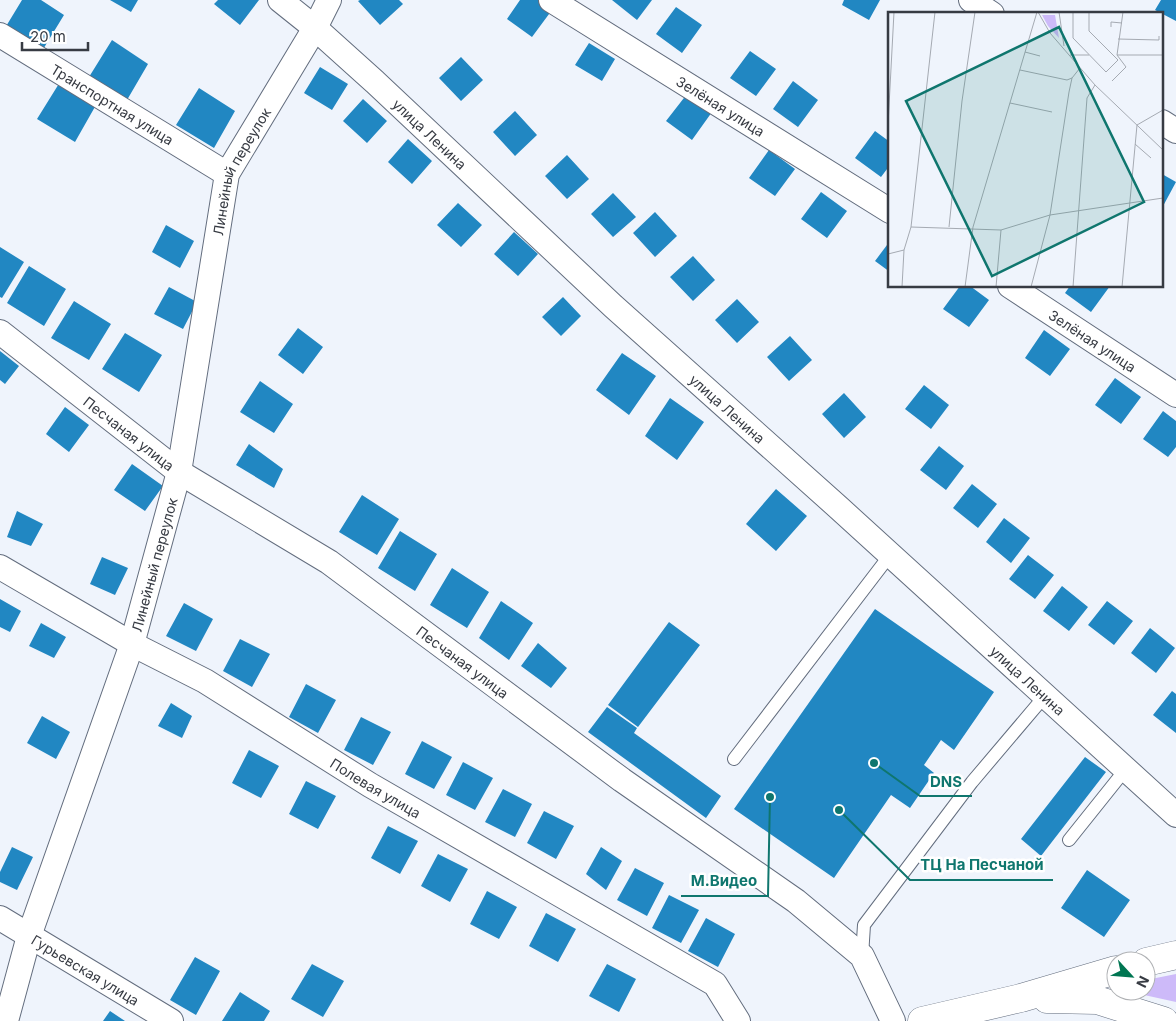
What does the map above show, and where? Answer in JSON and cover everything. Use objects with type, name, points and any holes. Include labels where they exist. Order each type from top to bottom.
[{"type":"main road","points":[[1156,960],[1176,955]]},
{"type":"main road","points":[[922,1021],[990,1012],[1021,998],[1106,973]]},
{"type":"main road","points":[[1021,998],[1097,1000],[1164,1021]]},
{"type":"street","name":"улица Ленина","points":[[280,0],[315,28],[613,306],[1176,815]]},
{"type":"street","name":"Линейный переулок","points":[[6,1021],[30,936],[132,644],[179,472],[227,174],[315,28],[329,0]]},
{"type":"street","name":"Зелёная улица","points":[[550,0],[888,210]]},
{"type":"street","points":[[971,0],[989,12]]},
{"type":"street","name":"Транспортная улица","points":[[0,35],[227,174]]},
{"type":"street","points":[[1164,123],[1176,130]]},
{"type":"street","name":"Зелёная улица","points":[[1013,288],[1176,395]]},
{"type":"street","name":"Песчаная улица","points":[[0,332],[179,472],[329,562],[622,780],[796,901],[862,956],[893,1021]]},
{"type":"street","name":"Полевая улица","points":[[0,567],[132,644],[205,681],[370,785],[715,984],[738,1021]]},
{"type":"street","name":"Гурьевская улица","points":[[0,918],[171,1021]]},
{"type":"lane","points":[[734,759],[890,555]]},
{"type":"lane","points":[[862,956],[864,925],[972,782],[1044,697]]},
{"type":"lane","points":[[1069,840],[1125,770]]},
{"type":"shaded area","points":[[1176,974],[1176,1002],[1156,998],[1156,978]]},
{"type":"building","points":[[22,0],[41,0],[64,15],[42,51],[5,28]]},
{"type":"building","points":[[110,0],[138,0],[131,12]]},
{"type":"building","points":[[218,0],[259,0],[240,25],[214,4]]},
{"type":"building","points":[[399,0],[403,4],[380,25],[358,1]]},
{"type":"building","points":[[520,0],[538,0],[552,10],[532,37],[507,19]]},
{"type":"building","points":[[612,0],[652,0],[637,20]]},
{"type":"building","points":[[844,0],[880,0],[869,20],[842,5]]},
{"type":"building","points":[[1161,0],[1176,0],[1176,21],[1164,15],[1164,12],[1155,10]]},
{"type":"building","points":[[676,7],[702,25],[682,53],[656,34]]},
{"type":"building","points":[[112,40],[148,64],[127,100],[89,77]]},
{"type":"building","points":[[589,43],[615,59],[602,81],[575,65]]},
{"type":"building","points":[[750,51],[776,69],[756,96],[730,78]]},
{"type":"building","points":[[461,57],[483,80],[461,101],[439,78]]},
{"type":"building","points":[[320,67],[348,84],[332,110],[304,93]]},
{"type":"building","points":[[793,81],[818,100],[798,127],[773,109]]},
{"type":"building","points":[[60,82],[96,105],[75,142],[37,119]]},
{"type":"building","points":[[199,88],[235,111],[214,148],[176,125]]},
{"type":"building","points":[[687,94],[712,112],[692,140],[666,121]]},
{"type":"building","points":[[363,99],[387,121],[367,143],[343,121]]},
{"type":"building","points":[[515,111],[537,135],[515,156],[493,132]]},
{"type":"building","points":[[875,131],[888,141],[888,168],[881,177],[855,158]]},
{"type":"building","points":[[408,139],[432,161],[412,184],[388,162]]},
{"type":"building","points":[[769,150],[795,169],[775,196],[749,178]]},
{"type":"building","points":[[567,155],[589,179],[567,199],[545,176]]},
{"type":"building","points":[[1164,175],[1176,182],[1164,204]]},
{"type":"building","points":[[821,192],[847,211],[827,238],[801,219]]},
{"type":"building","points":[[613,193],[636,217],[613,237],[591,214]]},
{"type":"building","points":[[458,203],[482,225],[461,247],[437,225]]},
{"type":"building","points":[[655,212],[677,236],[655,257],[633,233]]},
{"type":"building","points":[[166,225],[194,241],[180,268],[152,252]]},
{"type":"building","points":[[514,232],[538,254],[518,276],[494,254]]},
{"type":"building","points":[[888,244],[888,271],[875,261]]},
{"type":"building","points":[[0,247],[24,262],[2,298],[0,297]]},
{"type":"building","points":[[693,256],[715,280],[693,301],[670,277]]},
{"type":"building","points":[[29,266],[66,289],[44,326],[7,303]]},
{"type":"building","points":[[169,287],[197,302],[183,329],[154,314]]},
{"type":"building","points":[[959,288],[973,288],[989,300],[969,327],[943,309]]},
{"type":"building","points":[[1069,288],[1109,288],[1091,312],[1065,293]]},
{"type":"building","points":[[563,297],[581,316],[561,336],[542,317]]},
{"type":"building","points":[[737,299],[759,322],[737,343],[715,320]]},
{"type":"building","points":[[74,301],[111,324],[89,360],[51,338]]},
{"type":"building","points":[[298,328],[323,347],[303,374],[278,355]]},
{"type":"building","points":[[1044,330],[1070,349],[1050,376],[1025,358]]},
{"type":"building","points":[[125,333],[162,355],[139,392],[102,369]]},
{"type":"building","points":[[790,336],[812,360],[789,381],[767,357]]},
{"type":"building","points":[[0,351],[19,366],[5,384],[0,380]]},
{"type":"building","points":[[622,353],[656,376],[629,415],[596,390]]},
{"type":"building","points":[[1115,378],[1141,397],[1121,424],[1095,405]]},
{"type":"building","points":[[260,381],[293,404],[274,433],[240,412]]},
{"type":"building","points":[[924,385],[949,405],[931,429],[905,409]]},
{"type":"building","points":[[844,393],[866,417],[844,438],[822,414]]},
{"type":"building","points":[[670,398],[704,422],[677,460],[645,436]]},
{"type":"building","points":[[65,407],[89,425],[69,452],[46,434]]},
{"type":"building","points":[[1163,411],[1176,421],[1176,447],[1168,457],[1143,439]]},
{"type":"building","points":[[249,444],[283,469],[274,488],[236,465]]},
{"type":"building","points":[[939,446],[964,466],[946,490],[920,470]]},
{"type":"building","points":[[132,464],[163,486],[145,511],[114,490]]},
{"type":"building","points":[[972,484],[997,504],[978,528],[953,508]]},
{"type":"building","points":[[776,489],[807,516],[776,551],[746,524]]},
{"type":"building","points":[[362,495],[399,519],[377,555],[339,532]]},
{"type":"building","points":[[17,511],[43,524],[31,546],[7,537]]},
{"type":"building","points":[[1004,518],[1030,538],[1011,563],[986,542]]},
{"type":"building","points":[[400,531],[437,554],[415,591],[378,568]]},
{"type":"building","points":[[1028,555],[1054,575],[1035,599],[1009,579]]},
{"type":"building","points":[[102,557],[128,568],[115,595],[90,584]]},
{"type":"building","points":[[452,568],[489,592],[467,628],[430,605]]},
{"type":"building","points":[[1062,586],[1088,607],[1069,631],[1043,611]]},
{"type":"building","points":[[0,599],[21,611],[10,632],[0,627]]},
{"type":"building","points":[[501,601],[533,623],[509,660],[479,638]]},
{"type":"building","points":[[1107,601],[1133,621],[1114,645],[1088,625]]},
{"type":"building","points":[[184,603],[213,619],[196,651],[166,636]]},
{"type":"building","points":[[875,609],[994,692],[954,750],[941,740],[924,765],[934,773],[910,808],[891,795],[834,878],[734,809]]},
{"type":"building","points":[[669,622],[700,645],[638,727],[608,705]]},
{"type":"building","points":[[41,623],[66,637],[54,658],[29,646]]},
{"type":"building","points":[[1150,628],[1175,648],[1156,673],[1131,653]]},
{"type":"building","points":[[240,639],[270,654],[252,687],[223,671]]},
{"type":"building","points":[[538,643],[567,668],[551,688],[521,666]]},
{"type":"building","points":[[306,684],[336,700],[318,733],[289,717]]},
{"type":"building","points":[[1172,691],[1176,694],[1176,733],[1153,715]]},
{"type":"building","points":[[171,703],[192,716],[182,738],[158,726]]},
{"type":"building","points":[[607,707],[637,728],[634,733],[721,796],[706,818],[588,732]]},
{"type":"building","points":[[42,716],[70,732],[56,759],[27,743]]},
{"type":"building","points":[[361,717],[391,732],[373,765],[344,750]]},
{"type":"building","points":[[422,741],[452,757],[434,789],[405,774]]},
{"type":"building","points":[[249,750],[279,766],[261,798],[232,783]]},
{"type":"building","points":[[1085,757],[1106,772],[1041,856],[1021,839]]},
{"type":"building","points":[[463,762],[493,778],[475,810],[446,795]]},
{"type":"building","points":[[306,781],[336,796],[318,829],[289,814]]},
{"type":"building","points":[[503,789],[532,804],[515,837],[485,822]]},
{"type":"building","points":[[544,811],[574,826],[556,859],[527,843]]},
{"type":"building","points":[[388,826],[418,841],[400,874],[371,858]]},
{"type":"building","points":[[12,847],[33,857],[17,890],[0,882],[0,872]]},
{"type":"building","points":[[601,847],[622,861],[606,890],[586,874]]},
{"type":"building","points":[[438,854],[468,869],[450,902],[421,886]]},
{"type":"building","points":[[635,868],[664,883],[647,916],[617,900]]},
{"type":"building","points":[[1087,870],[1130,900],[1104,937],[1061,908]]},
{"type":"building","points":[[487,891],[517,907],[499,939],[470,924]]},
{"type":"building","points":[[669,895],[699,910],[681,943],[652,928]]},
{"type":"building","points":[[546,913],[576,929],[558,962],[529,946]]},
{"type":"building","points":[[706,918],[735,934],[718,967],[688,951]]},
{"type":"building","points":[[195,957],[220,971],[196,1015],[170,1000]]},
{"type":"building","points":[[312,964],[344,981],[323,1017],[291,999]]},
{"type":"building","points":[[607,964],[636,979],[619,1012],[589,996]]},
{"type":"building","points":[[240,992],[270,1011],[264,1021],[222,1021]]},
{"type":"building","points":[[110,1011],[125,1021],[103,1021]]},
{"type":"place","name":"DNS","points":[[874,763]]},
{"type":"place","name":"М.Видео","points":[[770,797]]},
{"type":"place","name":"ТЦ На Песчаной","points":[[839,810]]}]
